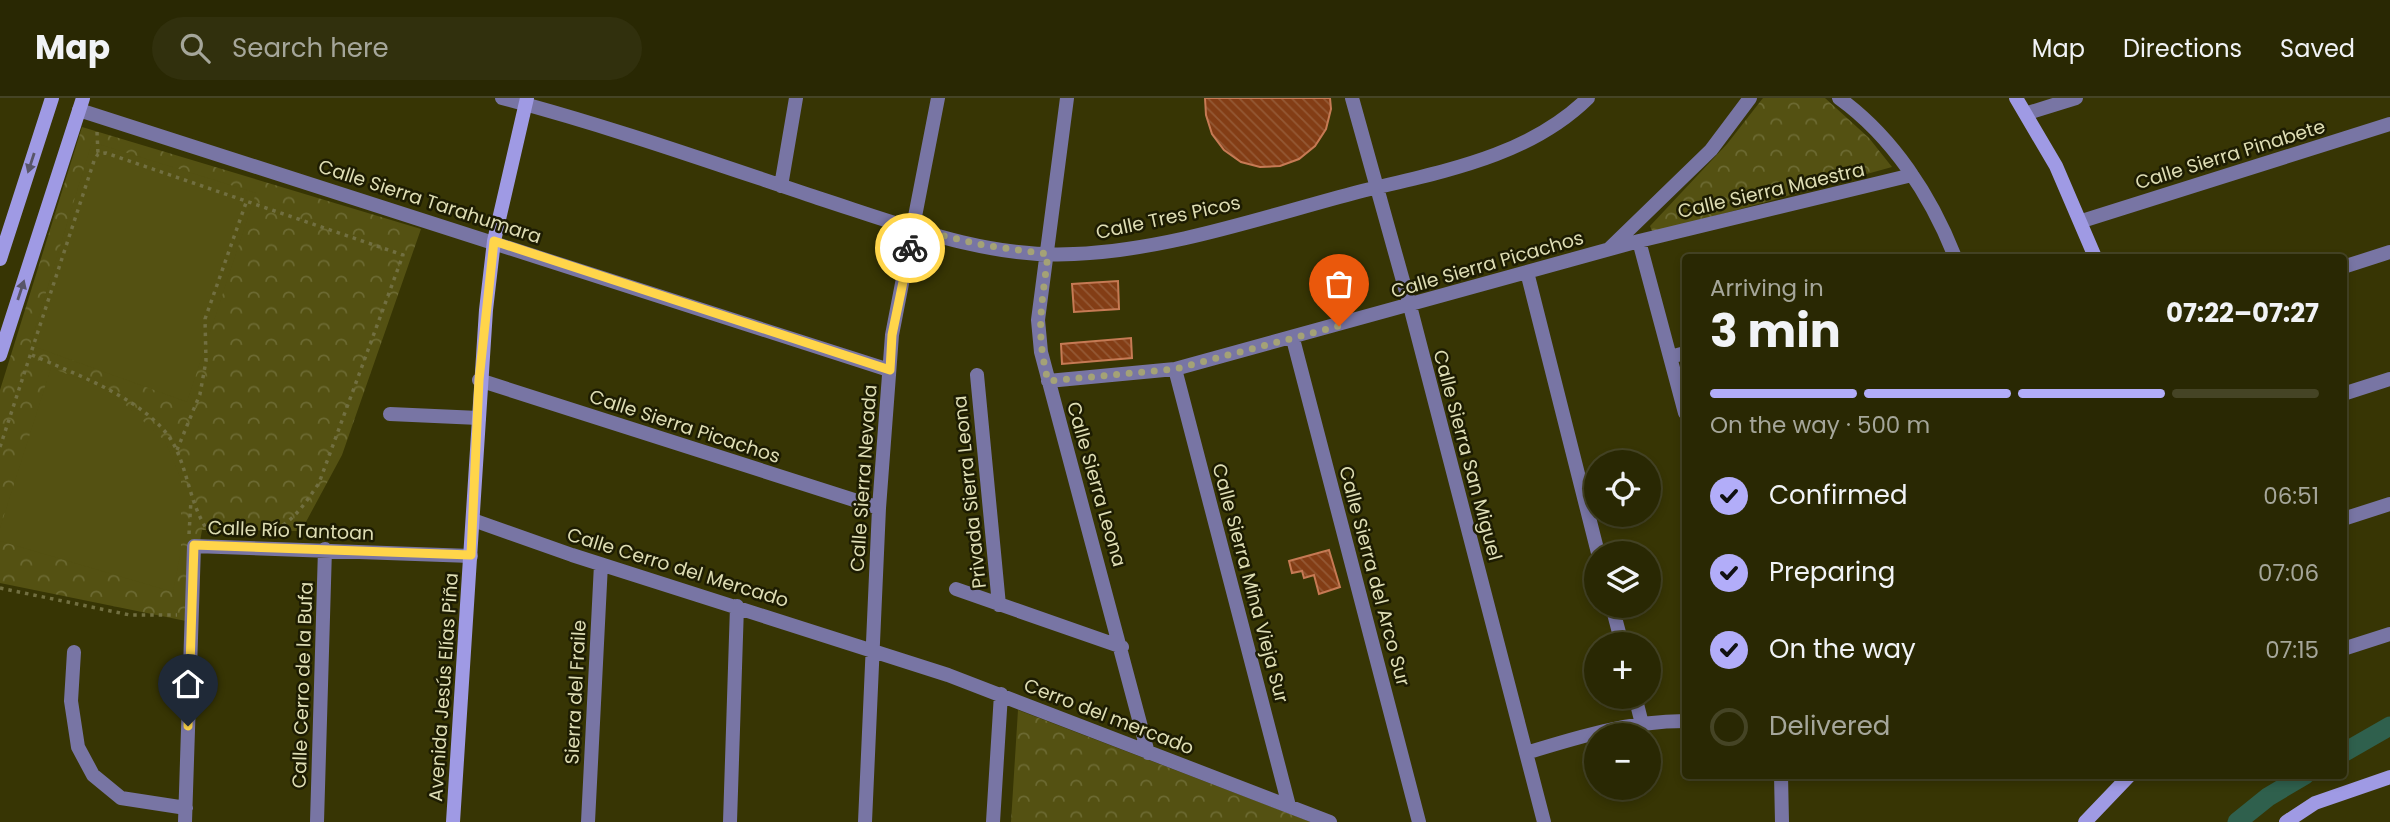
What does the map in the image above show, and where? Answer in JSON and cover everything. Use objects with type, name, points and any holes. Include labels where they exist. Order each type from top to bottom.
[{"type":"street","points":[[0,259],[4,231],[52,98]]},
{"type":"street","name":"Calle Tres Picos","points":[[502,98],[526,101],[914,229],[983,245],[1048,254],[1111,251],[1165,242],[1490,158],[1525,144],[1570,116],[1588,98]]},
{"type":"street","points":[[781,186],[796,98]]},
{"type":"street","name":"Calle Sierra Nevada","points":[[865,822],[879,508],[892,335],[938,98]]},
{"type":"street","name":"Calle Sierra Leona","points":[[1067,98],[1038,320],[1041,352],[1122,647],[1148,753]]},
{"type":"street","name":"Calle Sierra San Miguel","points":[[1352,98],[1410,306],[1544,822]]},
{"type":"street","name":"Calle Sierra Picachos","points":[[1608,249],[1711,149],[1750,98]]},
{"type":"street","points":[[1839,98],[1878,132],[1912,174],[1938,214],[1954,254]]},
{"type":"street","points":[[2016,98],[2028,113],[2081,221],[2094,254]]},
{"type":"street","points":[[2028,113],[2076,98]]},
{"type":"street","name":"Avenida Jesús Elías Piña","points":[[453,822],[471,555],[479,380],[494,241],[526,101]]},
{"type":"street","points":[[0,355],[81,104]]},
{"type":"street","name":"Calle Sierra Tarahumara","points":[[81,104],[97,116],[890,370]]},
{"type":"street","name":"Calle Sierra Pinabete","points":[[2081,221],[2390,124]]},
{"type":"street","name":"Calle Sierra Maestra","points":[[1639,241],[1912,174]]},
{"type":"street","points":[[1639,241],[1682,402]]},
{"type":"street","name":"Calle Sierra Picachos","points":[[1048,381],[1175,369],[1293,339],[1639,241]]},
{"type":"street","points":[[2347,266],[2390,252]]},
{"type":"street","points":[[1527,272],[1595,541]]},
{"type":"street","name":"Calle Sierra del Arco Sur","points":[[1293,339],[1419,822]]},
{"type":"street","points":[[1670,357],[1682,354]]},
{"type":"street","name":"Calle Sierra Mina Vieja Sur","points":[[1175,369],[1289,806]]},
{"type":"street","name":"Privada Sierra Leona","points":[[976,376],[999,605]]},
{"type":"street","points":[[2347,393],[2390,379]]},
{"type":"street","name":"Calle Sierra Picachos","points":[[479,380],[879,508]]},
{"type":"street","points":[[390,414],[479,418]]},
{"type":"street","points":[[2347,518],[2390,504]]},
{"type":"street","name":"Calle Cerro del Mercado","points":[[473,520],[601,564],[873,649]]},
{"type":"street","points":[[74,652],[71,701],[78,747],[93,775],[121,798],[185,815],[194,545]]},
{"type":"street","name":"Calle Río Tantoan","points":[[194,545],[471,555]]},
{"type":"street","name":"Calle Cerro de la Bufa","points":[[317,822],[326,550]]},
{"type":"street","name":"Sierra del Fraile","points":[[588,822],[601,564]]},
{"type":"street","name":"Privada Sierra Leona","points":[[956,589],[1122,647]]},
{"type":"street","points":[[730,822],[737,606]]},
{"type":"street","points":[[2347,648],[2390,634]]},
{"type":"street","name":"Cerro del mercado","points":[[873,649],[1001,694],[1330,822]]},
{"type":"street","points":[[993,822],[1001,694]]},
{"type":"street","points":[[1656,723],[1682,721]]},
{"type":"street","points":[[1526,753],[1584,736]]},
{"type":"street","points":[[2286,822],[2315,803],[2390,777]]},
{"type":"street","points":[[1781,779],[1782,822]]},
{"type":"street","points":[[2085,822],[2126,779]]},
{"type":"path","points":[[0,447],[98,154],[97,116]]},
{"type":"path","points":[[98,154],[106,153],[403,255],[319,483],[282,528],[257,534]]},
{"type":"path","points":[[177,450],[201,394],[206,361],[205,319],[247,201]]},
{"type":"path","points":[[32,355],[119,395],[166,433],[177,450],[191,498],[206,528],[212,533]]},
{"type":"path","points":[[191,498],[189,540],[194,545]]},
{"type":"path","points":[[0,588],[130,615],[190,615]]},
{"type":"green space","points":[[1763,98],[1825,98],[1869,138],[1892,167],[1653,233],[1650,226],[1727,144]]},
{"type":"green space","points":[[82,127],[421,229],[342,455],[301,531],[202,530],[186,621],[0,583],[0,390]]},
{"type":"green space","points":[[92,142],[256,193],[187,402],[30,345]]},
{"type":"green space","points":[[51,368],[109,390],[165,441],[181,479],[181,550],[173,592],[0,541],[0,528]]},
{"type":"green space","points":[[1018,710],[1311,822],[1011,822]]},
{"type":"building","points":[[1205,98],[1330,98],[1331,109],[1326,129],[1315,146],[1299,159],[1280,166],[1260,167],[1241,162],[1224,150],[1212,134],[1206,115]]},
{"type":"building","points":[[1118,281],[1119,309],[1074,312],[1072,284]]},
{"type":"building","points":[[1131,338],[1132,358],[1062,364],[1061,344]]},
{"type":"building","points":[[1329,550],[1340,587],[1319,594],[1314,575],[1304,578],[1302,571],[1292,573],[1289,561]]},
{"type":"waterway","points":[[2347,751],[2390,726]]},
{"type":"waterway","points":[[2237,822],[2268,797],[2298,779]]},
{"type":"way so far","points":[[910,248],[914,229],[983,245],[1048,254],[1038,320],[1041,352],[1048,381],[1175,369],[1339,326]]},
{"type":"route","points":[[188,726],[194,545],[471,555],[479,380],[494,241],[890,370],[892,335],[910,248]]}]
